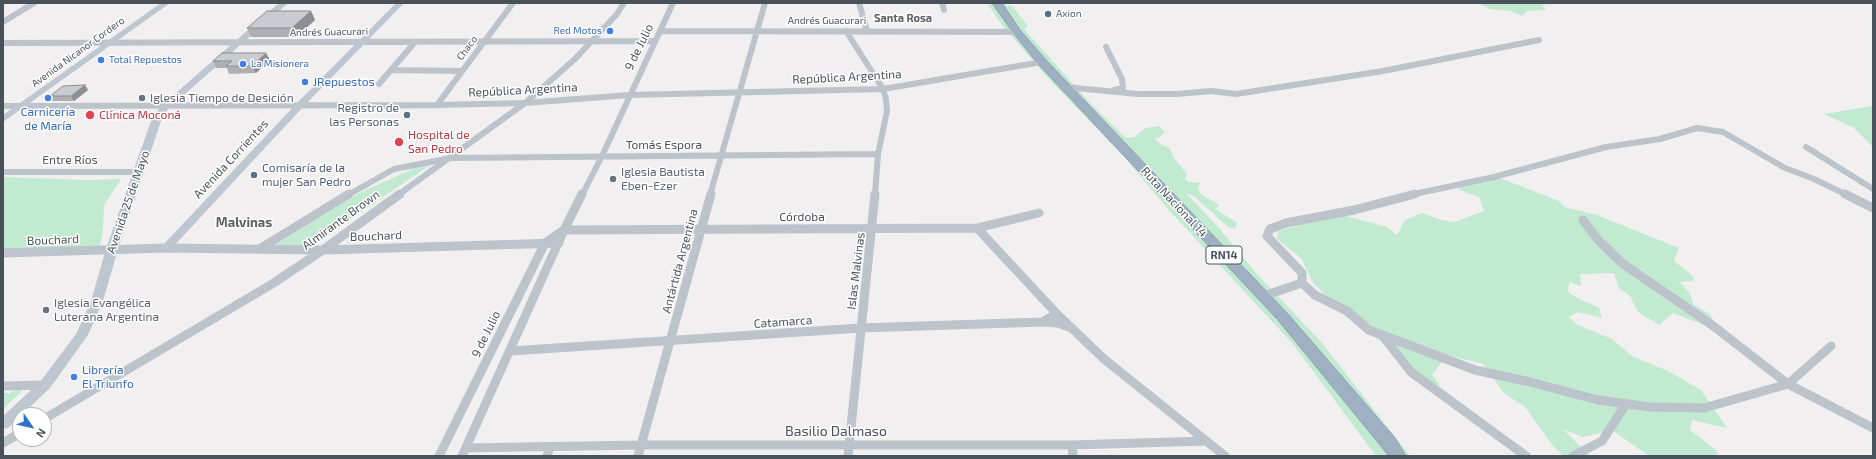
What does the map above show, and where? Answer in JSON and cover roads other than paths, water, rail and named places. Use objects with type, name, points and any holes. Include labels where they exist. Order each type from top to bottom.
[{"type":"highway","name":"Ruta Nacional 14","points":[[997,3],[1017,32],[1042,62],[1283,317],[1374,425],[1398,456]]},
{"type":"main road","name":"Avenida Nicanor Cordero","points":[[3,119],[166,3]]},
{"type":"main road","name":"Avenida 25 de Mayo","points":[[3,424],[45,385],[82,335],[97,301],[112,249],[157,118],[165,107],[236,43],[284,3]]},
{"type":"main road","name":"Avenida Corrientes","points":[[166,248],[300,105],[400,3]]},
{"type":"street","points":[[3,22],[34,3]]},
{"type":"street","name":"Chaco","points":[[437,105],[513,3]]},
{"type":"street","name":"Almirante Brown","points":[[52,414],[272,284],[323,250],[451,158],[525,103],[575,59],[617,14],[624,3]]},
{"type":"street","name":"9 de Julio","points":[[464,452],[564,230],[602,156],[629,94],[673,3]]},
{"type":"street","name":"Antártida Argentina","points":[[638,456],[756,30],[765,3]]},
{"type":"street","points":[[859,3],[858,7],[867,31]]},
{"type":"street","points":[[942,3],[944,10]]},
{"type":"street","name":"Andrés Guacurari","points":[[660,31],[756,30],[1017,32]]},
{"type":"street","points":[[846,31],[883,89]]},
{"type":"street","points":[[1065,87],[1105,92],[1177,94],[1211,92],[1236,94],[1383,71],[1539,40]]},
{"type":"street","name":"Andrés Guacurari","points":[[3,43],[655,41]]},
{"type":"street","points":[[379,84],[415,42]]},
{"type":"street","points":[[1105,92],[1123,88],[1122,79],[1106,47]]},
{"type":"street","name":"República Argentina","points":[[3,106],[165,107],[437,105],[525,103],[629,94],[883,89],[1042,62]]},
{"type":"street","points":[[391,70],[462,71]]},
{"type":"street","name":"Islas Malvinas","points":[[848,451],[873,229],[878,154],[887,111],[883,89]]},
{"type":"street","points":[[1831,346],[1788,384],[1704,408],[1650,407],[1598,400],[1530,382],[1475,370],[1369,330],[1347,311],[1315,295],[1302,283],[1302,273],[1267,236],[1270,229],[1286,223],[1354,210],[1401,197],[1494,177],[1606,147],[1660,139],[1696,128],[1712,129],[1723,132],[1785,168],[1814,179],[1873,208]]},
{"type":"street","points":[[1806,147],[1873,189]]},
{"type":"street","name":"Tomás Espora","points":[[261,248],[369,182],[394,169],[451,158],[878,154]]},
{"type":"street","name":"Entre Ríos","points":[[3,172],[138,172]]},
{"type":"street","name":"Córdoba","points":[[564,230],[977,228],[1039,213]]},
{"type":"street","points":[[1583,220],[1598,240],[1622,263],[1664,294],[1712,324],[1788,384],[1873,428]]},
{"type":"street","points":[[977,228],[1057,314],[1104,359],[1225,456]]},
{"type":"street","name":"9 de Julio","points":[[439,456],[545,243],[564,230]]},
{"type":"street","name":"Bouchard","points":[[3,253],[166,248],[261,248],[323,250],[559,243]]},
{"type":"street","points":[[1263,296],[1302,283]]},
{"type":"street","name":"Catamarca","points":[[510,351],[861,328],[1042,322],[1057,314]]},
{"type":"street","points":[[1042,322],[1058,323],[1072,328]]},
{"type":"street","points":[[1382,334],[1411,372],[1526,456]]},
{"type":"street","points":[[3,386],[45,385]]},
{"type":"street","points":[[1573,456],[1602,441],[1626,404]]},
{"type":"street","points":[[3,443],[12,438]]},
{"type":"street","name":"Basilio Dalmaso","points":[[464,452],[549,451],[641,446],[848,451],[1073,451],[1205,441]]},
{"type":"place","name":"Axion","points":[[1048,14]]},
{"type":"place","name":"Red Motos","points":[[610,31]]},
{"type":"place","name":"Total Repuestos","points":[[101,60]]},
{"type":"place","name":"La Misionera","points":[[243,64]]},
{"type":"place","name":"JRepuestos","points":[[305,82]]},
{"type":"place","name":"Carnicería de María","points":[[48,98]]},
{"type":"place","name":"Iglesia Tiempo de Desición","points":[[142,98]]},
{"type":"place","name":"Clínica Moconá","points":[[90,115]]},
{"type":"place","name":"Registro de las Personas","points":[[407,115]]},
{"type":"place","name":"Hospital de San Pedro","points":[[399,142]]},
{"type":"place","name":"Comisaría de la mujer San Pedro","points":[[254,175]]},
{"type":"place","name":"Iglesia Bautista Eben-Ezer","points":[[613,179]]},
{"type":"place","name":"Iglesia Evangélica Luterana Argentina","points":[[46,310]]},
{"type":"place","name":"Librería El Triunfo","points":[[74,377]]},
{"type":"district","name":"Santa Rosa","points":[[903,18]]},
{"type":"district","name":"Malvinas","points":[[244,223]]}]
